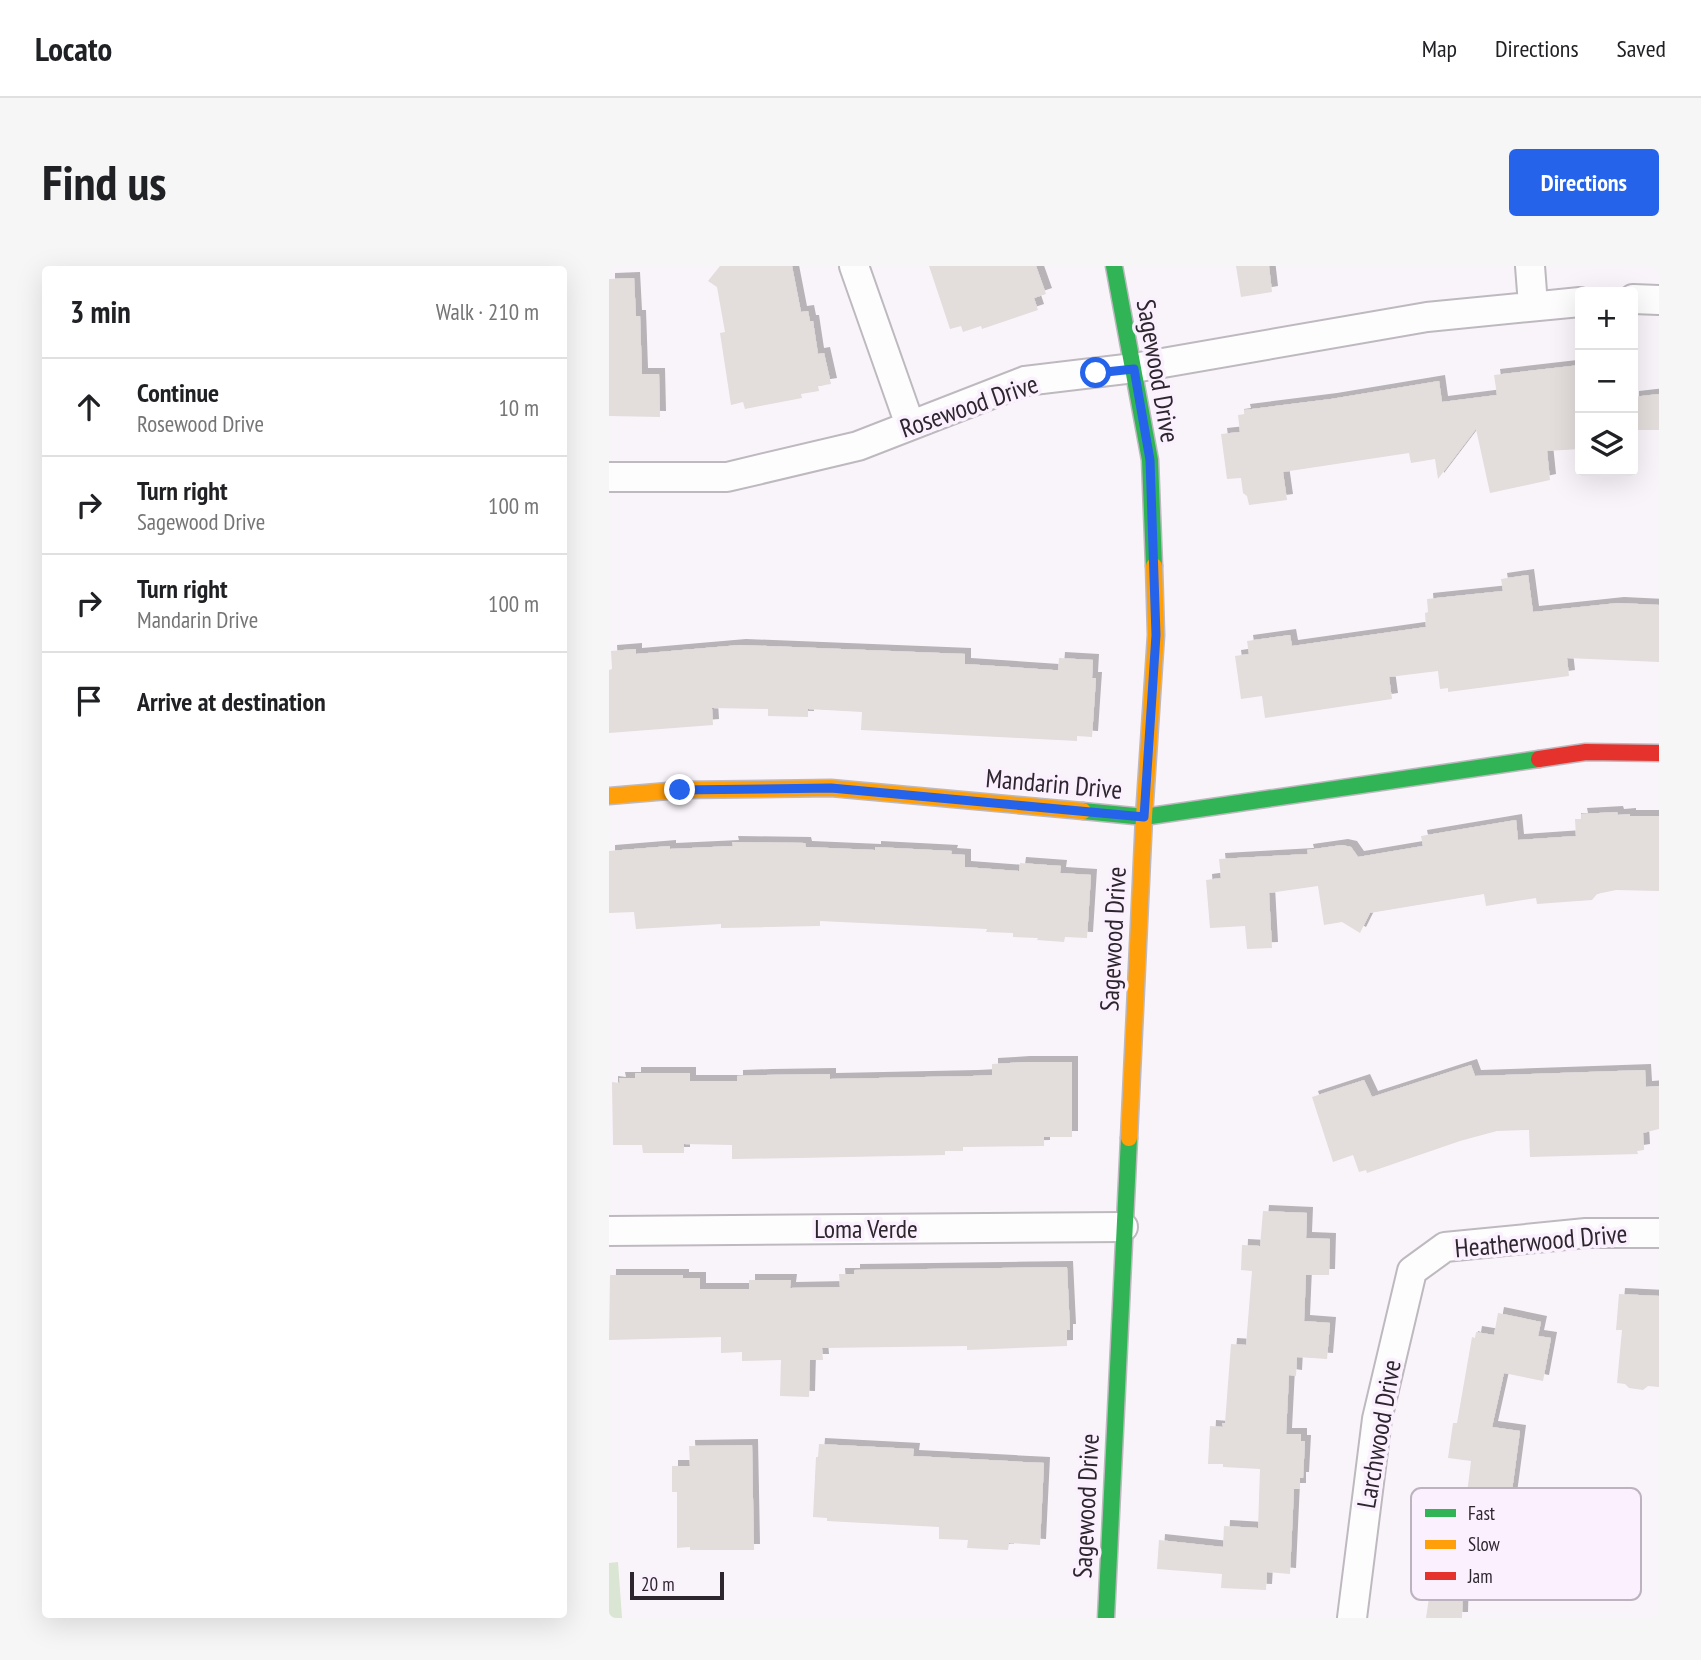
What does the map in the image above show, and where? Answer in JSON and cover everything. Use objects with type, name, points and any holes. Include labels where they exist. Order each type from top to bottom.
[{"type":"street","points":[[854,266],[910,425]]},
{"type":"street","name":"Sagewood Drive","points":[[1106,1618],[1123,1227],[1156,635],[1150,460],[1114,266]]},
{"type":"street","points":[[1530,266],[1533,305]]},
{"type":"street","points":[[1638,299],[1659,300]]},
{"type":"street","name":"Rosewood Drive","points":[[609,477],[727,477],[858,446],[1025,381],[1134,369],[1427,317],[1575,302]]},
{"type":"street","name":"Mandarin Drive","points":[[609,796],[680,790],[831,788],[1144,817],[1585,752],[1659,753]]},
{"type":"street","name":"Loma Verde","points":[[609,1231],[1123,1227]]},
{"type":"street","name":"Heatherwood Drive","points":[[1428,1261],[1445,1248],[1586,1233],[1659,1233]]},
{"type":"street","name":"Larchwood Drive","points":[[1352,1618],[1377,1419],[1412,1271],[1428,1261]]},
{"type":"green space","points":[[618,1562],[622,1618],[609,1618],[609,1563]]},
{"type":"building","points":[[720,266],[792,266],[801,312],[808,311],[810,321],[813,321],[818,354],[824,353],[831,384],[818,386],[819,391],[801,394],[802,398],[745,409],[743,402],[731,405],[720,333],[725,332],[717,287],[708,281]]},
{"type":"building","points":[[929,266],[1036,266],[1046,294],[1034,298],[1038,310],[982,329],[981,326],[963,332],[961,326],[950,329]]},
{"type":"building","points":[[1236,266],[1269,266],[1272,292],[1241,297]]},
{"type":"building","points":[[634,278],[636,316],[640,316],[642,374],[659,374],[660,417],[609,416],[609,279]]},
{"type":"building","points":[[1575,366],[1575,449],[1547,451],[1550,480],[1490,493],[1476,429],[1438,479],[1435,459],[1411,463],[1409,453],[1283,472],[1287,500],[1249,505],[1247,496],[1243,493],[1241,478],[1227,479],[1221,434],[1240,432],[1238,415],[1245,414],[1244,410],[1439,381],[1442,402],[1497,395],[1494,375]]},
{"type":"building","points":[[1659,394],[1659,430],[1638,430],[1638,396]]},
{"type":"building","points":[[1528,575],[1533,612],[1618,603],[1659,605],[1659,662],[1567,658],[1569,676],[1448,692],[1448,688],[1440,689],[1438,671],[1389,677],[1392,699],[1265,718],[1262,696],[1241,699],[1235,656],[1249,654],[1247,641],[1290,635],[1292,646],[1426,627],[1427,599],[1503,591],[1501,579]]},
{"type":"building","points":[[740,645],[965,654],[965,664],[1053,670],[1058,670],[1059,658],[1093,660],[1092,678],[1096,678],[1092,737],[1077,736],[1077,741],[861,730],[862,712],[808,709],[808,717],[768,716],[768,709],[712,708],[713,725],[609,733],[611,651],[636,649],[636,654]]},
{"type":"building","points":[[1617,812],[1618,815],[1659,816],[1659,891],[1616,890],[1597,894],[1592,900],[1537,904],[1536,898],[1486,906],[1484,894],[1370,913],[1360,933],[1342,922],[1324,925],[1318,886],[1269,893],[1272,948],[1247,949],[1245,926],[1210,928],[1206,880],[1221,878],[1219,859],[1308,854],[1307,850],[1342,845],[1351,847],[1358,857],[1423,846],[1421,836],[1516,820],[1518,840],[1576,836],[1575,819],[1582,819],[1581,814]]},
{"type":"building","points":[[732,842],[805,843],[806,847],[875,850],[875,847],[952,851],[951,854],[965,855],[965,867],[1019,871],[1020,863],[1061,866],[1060,873],[1091,875],[1087,938],[1065,937],[1064,942],[1013,937],[1013,933],[986,932],[987,929],[820,921],[820,926],[721,928],[721,924],[636,929],[634,912],[609,913],[609,851],[670,846],[670,849],[733,846]]},
{"type":"building","points":[[1072,1062],[1072,1137],[1044,1137],[1044,1146],[963,1147],[963,1151],[945,1151],[945,1155],[798,1158],[732,1159],[732,1145],[684,1144],[684,1153],[643,1153],[642,1145],[613,1145],[612,1082],[620,1083],[619,1078],[635,1078],[635,1073],[690,1073],[690,1081],[737,1081],[737,1076],[766,1075],[830,1074],[830,1079],[972,1076],[992,1075],[992,1064]]},
{"type":"building","points":[[1471,1065],[1475,1076],[1645,1070],[1646,1087],[1659,1086],[1659,1129],[1643,1133],[1644,1150],[1637,1151],[1638,1154],[1530,1157],[1529,1130],[1497,1131],[1367,1173],[1366,1170],[1359,1172],[1353,1155],[1333,1162],[1312,1097],[1364,1080],[1372,1097]]},
{"type":"building","points":[[1263,1211],[1307,1213],[1306,1238],[1330,1239],[1329,1275],[1306,1275],[1304,1321],[1330,1323],[1327,1359],[1297,1357],[1296,1376],[1289,1375],[1286,1434],[1301,1434],[1301,1441],[1305,1441],[1303,1478],[1300,1478],[1300,1489],[1294,1489],[1290,1574],[1267,1572],[1266,1590],[1221,1588],[1222,1574],[1157,1569],[1159,1540],[1223,1547],[1224,1526],[1258,1528],[1260,1469],[1208,1464],[1210,1426],[1223,1427],[1222,1423],[1225,1423],[1231,1344],[1246,1345],[1252,1271],[1241,1270],[1242,1245],[1260,1246]]},
{"type":"building","points":[[1067,1267],[1070,1330],[1067,1330],[1067,1346],[967,1350],[967,1346],[822,1348],[823,1360],[810,1360],[809,1397],[780,1396],[781,1360],[742,1361],[742,1352],[721,1353],[721,1337],[609,1340],[610,1275],[683,1275],[683,1278],[700,1278],[700,1289],[749,1289],[749,1280],[791,1280],[790,1288],[840,1287],[839,1274],[854,1274],[854,1270]]},
{"type":"building","points":[[1619,1294],[1659,1296],[1659,1387],[1648,1386],[1643,1390],[1617,1383],[1622,1330],[1616,1330]]},
{"type":"building","points":[[1498,1313],[1541,1322],[1538,1336],[1551,1338],[1543,1381],[1504,1373],[1492,1427],[1520,1431],[1512,1488],[1468,1488],[1471,1461],[1448,1458],[1453,1423],[1457,1423],[1472,1337],[1475,1338],[1476,1332],[1494,1335]]},
{"type":"building","points":[[819,1444],[914,1449],[913,1456],[1044,1463],[1040,1545],[1009,1543],[1008,1550],[967,1548],[968,1540],[939,1539],[939,1527],[827,1521],[827,1518],[813,1517]]},
{"type":"building","points":[[752,1445],[754,1550],[677,1548],[677,1492],[672,1492],[672,1466],[690,1466],[689,1446]]},
{"type":"building","points":[[1429,1600],[1463,1600],[1462,1618],[1426,1618]]},
{"type":"traffic: fast","points":[[1114,266],[1150,460],[1154,566]]},
{"type":"traffic: fast","points":[[1083,811],[1144,817],[1539,759]]},
{"type":"traffic: fast","points":[[1106,1618],[1129,1138]]},
{"type":"traffic: slow","points":[[1129,1138],[1144,817],[1156,635],[1154,566]]},
{"type":"traffic: slow","points":[[609,796],[680,790],[831,788],[1083,811]]},
{"type":"traffic: jam","points":[[1539,759],[1586,752],[1659,753]]},
{"type":"route","points":[[680,790],[831,788],[1144,817],[1156,635],[1150,460],[1134,369],[1096,373]]}]
